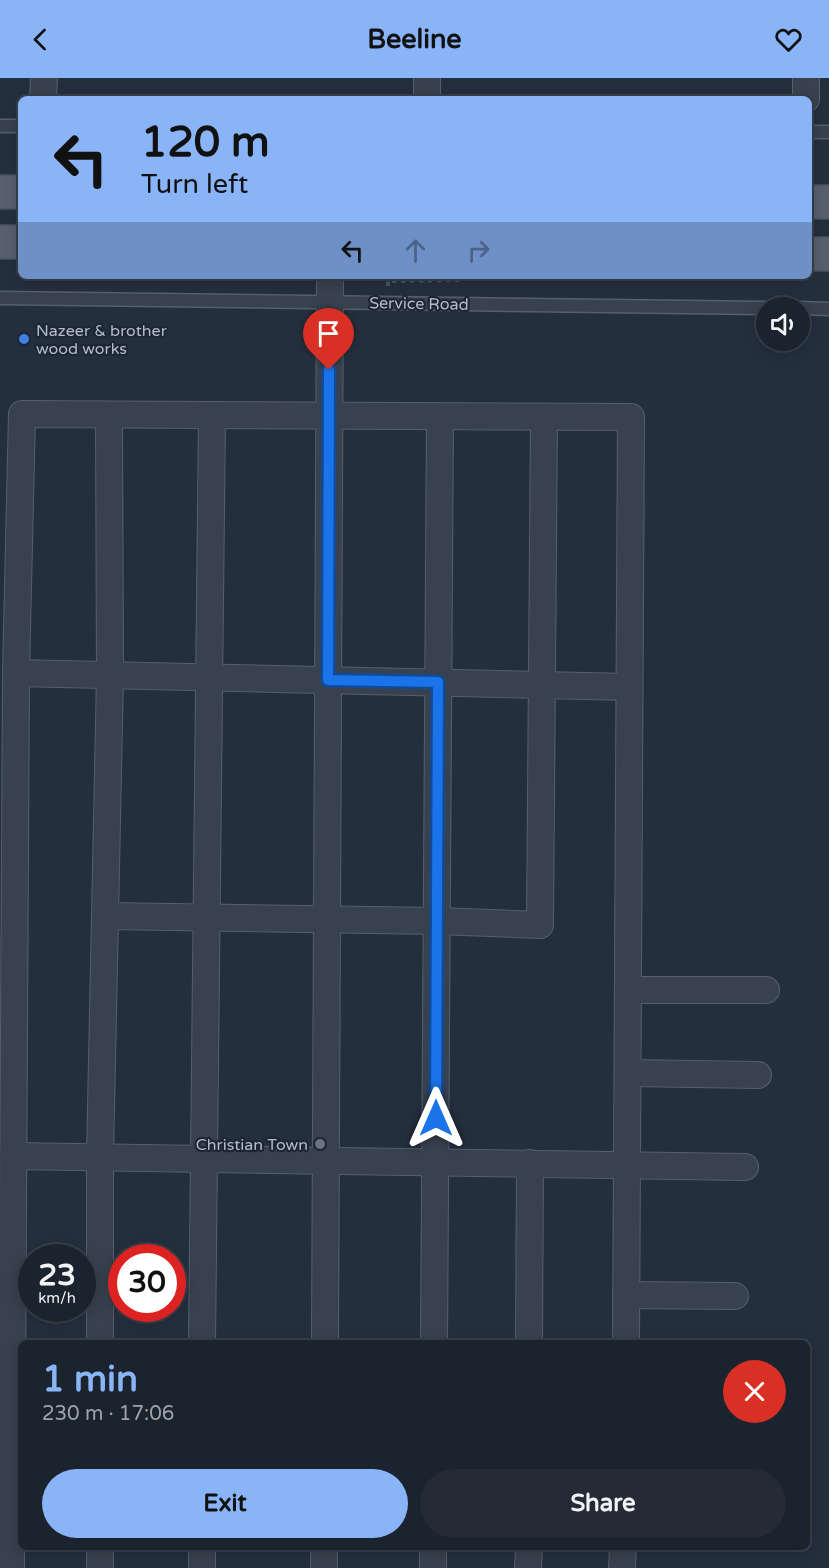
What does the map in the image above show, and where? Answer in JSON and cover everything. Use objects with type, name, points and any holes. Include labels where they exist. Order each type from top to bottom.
[{"type":"main road","points":[[0,192],[18,192]]},
{"type":"main road","points":[[812,202],[829,202]]},
{"type":"main road","points":[[0,242],[18,242]]},
{"type":"main road","points":[[812,254],[829,254]]},
{"type":"street","points":[[44,78],[44,96]]},
{"type":"street","points":[[427,78],[427,96]]},
{"type":"street","points":[[806,78],[806,96]]},
{"type":"street","points":[[325,1340],[330,279]]},
{"type":"street","points":[[11,1568],[16,1394],[6,1272],[12,1156],[16,673],[22,414],[631,417],[626,1340]]},
{"type":"street","points":[[100,1340],[100,1157],[110,675],[109,415]]},
{"type":"street","points":[[202,1340],[212,415]]},
{"type":"street","points":[[434,1340],[440,417]]},
{"type":"street","points":[[105,916],[437,921],[540,925],[544,417]]},
{"type":"street","points":[[16,673],[629,687]]},
{"type":"street","points":[[628,990],[766,990]]},
{"type":"street","points":[[628,1073],[758,1074]]},
{"type":"street","points":[[12,1156],[746,1167]]},
{"type":"street","points":[[529,1340],[530,1163]]},
{"type":"street","points":[[626,1295],[735,1296]]},
{"type":"street","points":[[100,1550],[100,1568]]},
{"type":"street","points":[[202,1550],[202,1568]]},
{"type":"street","points":[[324,1550],[324,1568]]},
{"type":"street","points":[[433,1550],[433,1568]]},
{"type":"street","points":[[528,1550],[528,1568]]},
{"type":"street","points":[[622,1568],[623,1550]]},
{"type":"lane","points":[[0,126],[18,126]]},
{"type":"lane","points":[[812,132],[829,132]]},
{"type":"lane","name":"Service Road","points":[[0,298],[756,308]]},
{"type":"lane","points":[[810,308],[829,309]]},
{"type":"path","points":[[388,281],[435,279]]},
{"type":"place","name":"Nazeer & brother wood works","points":[[24,339]]},
{"type":"place","name":"Christian Town","points":[[320,1144]]},
{"type":"route","points":[[329,370],[328,680],[438,682],[436,1118]]}]
